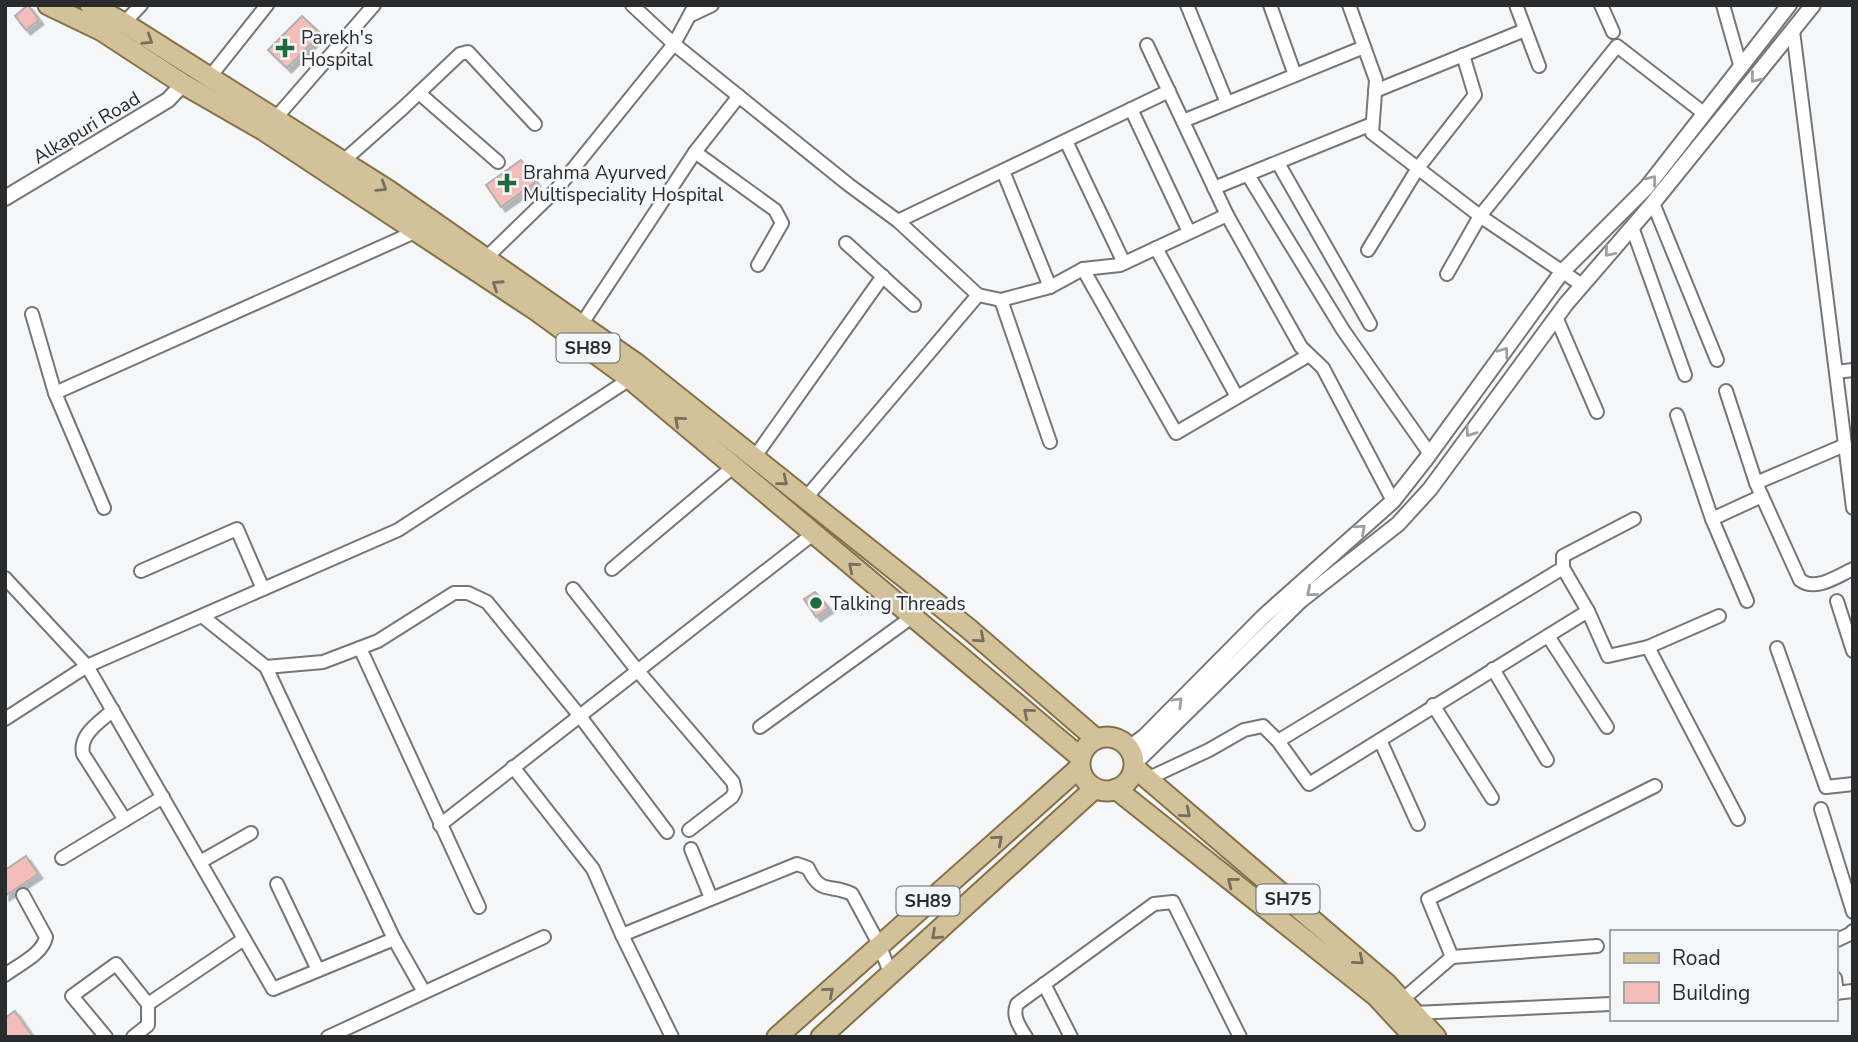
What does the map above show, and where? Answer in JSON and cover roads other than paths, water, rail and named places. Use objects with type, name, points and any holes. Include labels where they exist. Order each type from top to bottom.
[{"type":"main road","name":"SH89","points":[[48,5],[102,32],[183,84],[263,130],[562,328],[630,379],[1080,763],[778,1037]]},
{"type":"main road","name":"SH89","points":[[90,5],[124,23],[341,163],[388,190],[637,364],[969,629],[1095,738]]},
{"type":"main road","points":[[1111,736],[1125,743],[1136,765],[1125,785],[1110,792],[1094,789],[1082,779],[1080,763],[1083,748],[1095,738],[1111,736]]},
{"type":"main road","name":"SH75","points":[[1136,765],[1387,984],[1436,1037]]},
{"type":"main road","name":"SH89","points":[[821,1037],[1094,789]]},
{"type":"main road","name":"SH75","points":[[1116,789],[1376,996],[1414,1037]]},
{"type":"street","points":[[124,23],[141,5]]},
{"type":"street","points":[[209,78],[267,5]]},
{"type":"street","points":[[274,120],[374,5]]},
{"type":"street","points":[[632,5],[674,44],[849,185],[898,221],[978,295],[1000,300],[1050,287],[1083,269],[1124,263],[1227,215]]},
{"type":"street","points":[[486,258],[556,190],[674,44],[693,10],[712,5]]},
{"type":"street","points":[[1187,5],[1227,103]]},
{"type":"street","points":[[1270,5],[1295,75]]},
{"type":"street","points":[[1516,5],[1539,66]]},
{"type":"street","points":[[1601,5],[1613,32]]},
{"type":"street","points":[[1723,5],[1741,68]]},
{"type":"street","points":[[1136,765],[1145,736],[1264,616],[1393,501],[1562,272],[1647,187],[1789,5]]},
{"type":"street","points":[[1136,765],[1300,601],[1410,513],[1556,317],[1653,203],[1813,5]]},
{"type":"street","points":[[1351,6],[1376,80],[1372,133],[1480,216],[1582,285]]},
{"type":"street","points":[[1375,91],[1525,30]]},
{"type":"street","points":[[1793,31],[1836,372],[1847,421],[1845,445],[1853,508]]},
{"type":"street","points":[[1766,36],[1781,45]]},
{"type":"street","points":[[1147,45],[1227,215],[1301,348],[1323,368],[1393,501]]},
{"type":"street","points":[[1447,274],[1480,216],[1617,46],[1704,114]]},
{"type":"street","points":[[1183,121],[1364,47]]},
{"type":"street","points":[[341,163],[460,54],[468,52],[535,124]]},
{"type":"street","points":[[1368,250],[1418,168],[1475,95],[1463,55]]},
{"type":"street","name":"Alkapuri Road","points":[[5,198],[168,100],[183,84]]},
{"type":"street","points":[[898,221],[1169,91]]},
{"type":"street","points":[[419,93],[498,162]]},
{"type":"street","points":[[582,325],[695,152],[739,96]]},
{"type":"street","points":[[1131,109],[1189,232]]},
{"type":"street","points":[[1214,188],[1373,124]]},
{"type":"street","points":[[1066,141],[1124,263]]},
{"type":"street","points":[[695,152],[779,216],[782,223],[758,265]]},
{"type":"street","points":[[1278,163],[1370,324]]},
{"type":"street","points":[[1003,171],[1050,287]]},
{"type":"street","points":[[1248,175],[1343,330],[1430,454]]},
{"type":"street","points":[[1653,203],[1717,360]]},
{"type":"street","points":[[1632,227],[1685,375]]},
{"type":"street","points":[[55,393],[417,231]]},
{"type":"street","points":[[846,243],[914,305]]},
{"type":"street","points":[[1156,248],[1237,397]]},
{"type":"street","points":[[1083,269],[1176,433],[1309,355]]},
{"type":"street","points":[[754,458],[883,276]]},
{"type":"street","points":[[805,499],[978,295]]},
{"type":"street","points":[[1000,300],[1050,442]]},
{"type":"street","points":[[32,314],[55,393],[104,508]]},
{"type":"street","points":[[1556,317],[1597,412]]},
{"type":"street","points":[[1836,372],[1853,370]]},
{"type":"street","points":[[5,719],[87,666],[398,530],[630,379]]},
{"type":"street","points":[[1726,391],[1756,483],[1800,580],[1807,585],[1815,585],[1853,569]]},
{"type":"street","points":[[1677,415],[1712,519],[1747,601]]},
{"type":"street","points":[[1756,483],[1845,445]]},
{"type":"street","points":[[612,569],[733,467]]},
{"type":"street","points":[[1712,519],[1762,496]]},
{"type":"street","points":[[1634,519],[1563,556],[1563,568],[1588,611],[1608,656],[1648,647],[1719,616]]},
{"type":"street","points":[[141,571],[237,528],[263,589]]},
{"type":"street","points":[[440,825],[813,534]]},
{"type":"street","points":[[1278,741],[1563,568]]},
{"type":"street","points":[[5,578],[87,666],[273,989],[394,939]]},
{"type":"street","points":[[573,589],[636,670],[733,782],[735,791],[732,797],[689,830]]},
{"type":"street","points":[[266,667],[323,662],[378,641],[454,593],[468,593],[486,602],[579,715],[667,832]]},
{"type":"street","points":[[1837,601],[1853,651]]},
{"type":"street","points":[[1136,765],[1209,750],[1244,730],[1263,726],[1278,741],[1308,784],[1588,611]]},
{"type":"street","points":[[202,616],[266,667],[394,939],[424,992]]},
{"type":"street","points":[[760,727],[912,617]]},
{"type":"street","points":[[1548,636],[1608,727]]},
{"type":"street","points":[[1648,647],[1738,820]]},
{"type":"street","points":[[360,648],[479,906]]},
{"type":"street","points":[[1777,649],[1826,787],[1853,784]]},
{"type":"street","points":[[1493,669],[1547,760]]},
{"type":"street","points":[[1433,705],[1492,798]]},
{"type":"street","points":[[113,710],[82,738],[81,746],[83,754],[125,820]]},
{"type":"street","points":[[1380,740],[1419,824]]},
{"type":"street","points":[[513,767],[593,869],[672,1037]]},
{"type":"street","points":[[1452,957],[1428,899],[1656,786]]},
{"type":"street","points":[[62,858],[163,797]]},
{"type":"street","points":[[1821,809],[1853,912]]},
{"type":"street","points":[[200,862],[251,833]]},
{"type":"street","points":[[691,849],[711,898]]},
{"type":"street","points":[[622,935],[797,864],[808,868],[817,884],[824,888],[844,890],[852,894],[879,944],[891,975]]},
{"type":"street","points":[[277,884],[318,970]]},
{"type":"street","points":[[5,975],[41,949],[46,942],[46,937],[23,895]]},
{"type":"street","points":[[1026,1037],[1016,1020],[1014,1010],[1017,1003],[1154,904],[1173,902],[1240,1037]]},
{"type":"street","points":[[1837,940],[1853,931]]},
{"type":"street","points":[[328,1037],[544,937]]},
{"type":"street","points":[[148,1004],[244,939]]},
{"type":"street","points":[[1408,1007],[1452,957],[1597,946]]},
{"type":"street","points":[[106,1037],[72,996],[116,964],[148,1004],[148,1025],[133,1037]]},
{"type":"street","points":[[1044,984],[1071,1037]]},
{"type":"street","points":[[1408,1007],[1610,1003]]},
{"type":"place","name":"Parekh's Hospital","points":[[285,48]]},
{"type":"place","name":"Brahma Ayurved Multispeciality Hospital","points":[[507,183]]},
{"type":"place","name":"Talking Threads","points":[[816,603]]}]
